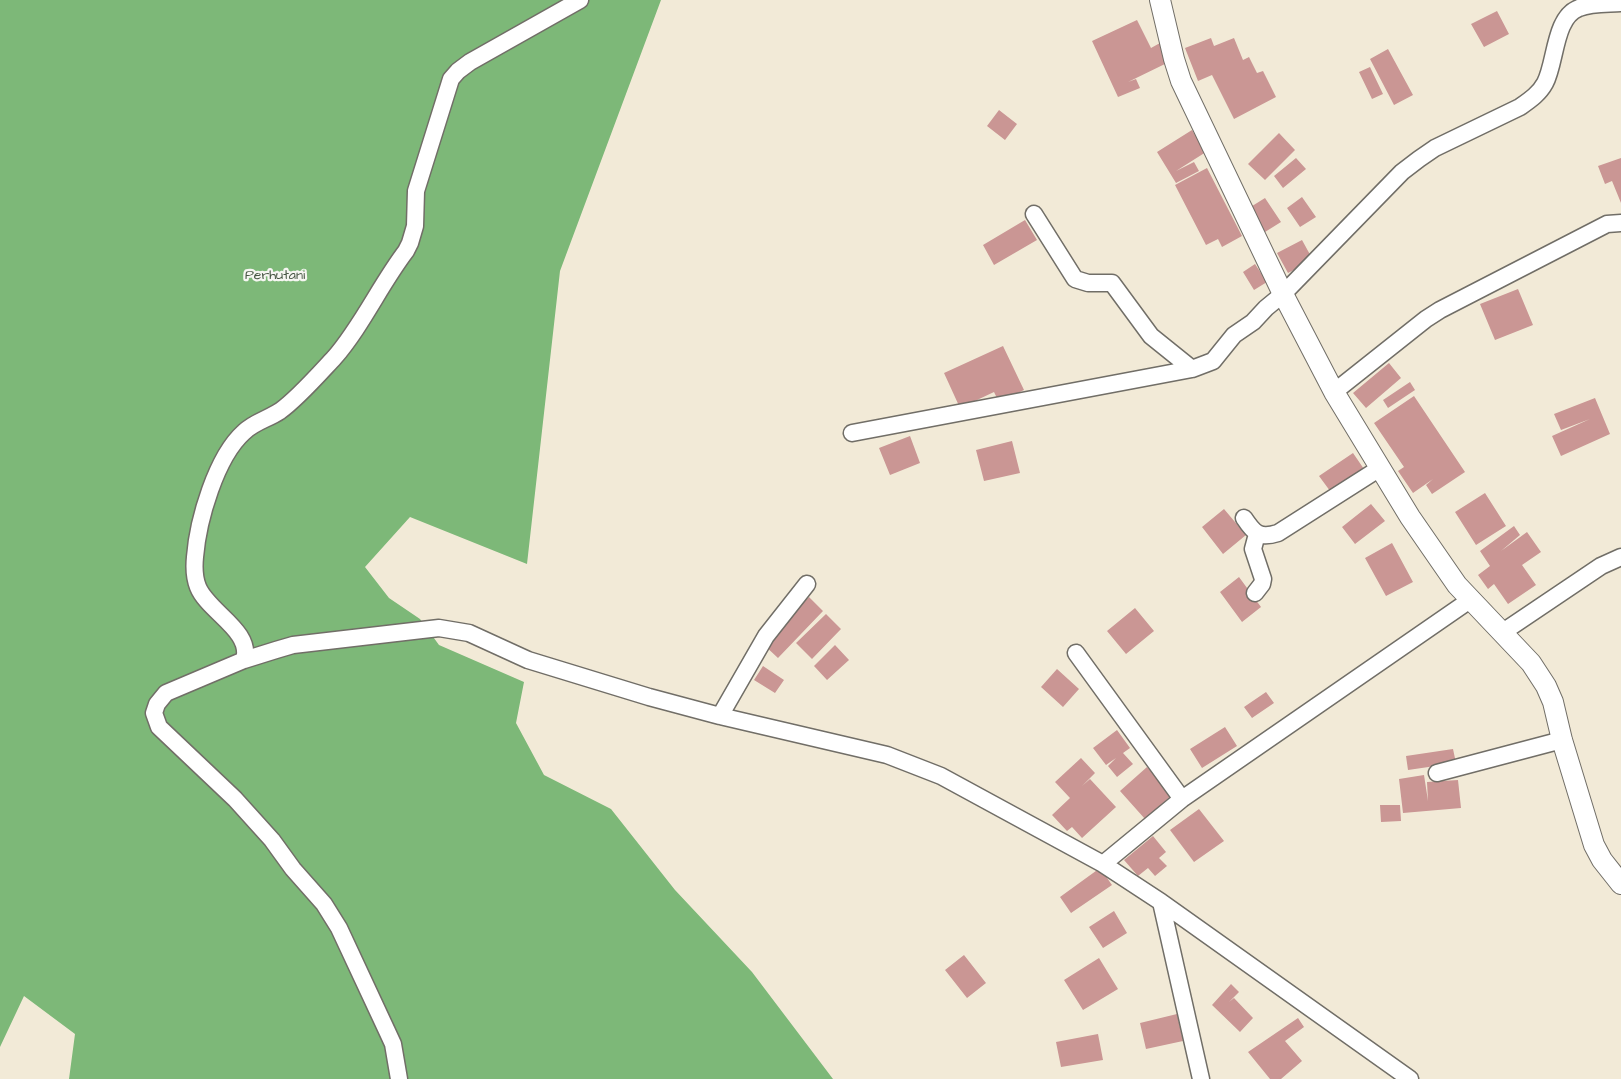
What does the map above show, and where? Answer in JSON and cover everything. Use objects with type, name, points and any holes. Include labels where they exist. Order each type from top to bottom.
[{"type":"street","points":[[244,660],[246,654],[243,642],[234,630],[209,606],[198,587],[195,576],[196,542],[208,498],[227,453],[249,427],[287,406],[335,356],[357,327],[406,251],[414,233],[416,191],[451,79],[470,62],[580,0]]},
{"type":"street","points":[[1160,0],[1174,59],[1182,81],[1283,294],[1334,392],[1410,517],[1447,571],[1470,600],[1503,632],[1540,676],[1553,702],[1562,740],[1594,845],[1602,860],[1621,884]]},
{"type":"street","points":[[852,432],[1192,370],[1213,361],[1234,335],[1254,322],[1266,308],[1283,294],[1402,172],[1435,148],[1531,100],[1546,80],[1560,31],[1572,12],[1586,6],[1621,2]]},
{"type":"street","points":[[1034,214],[1076,278],[1088,283],[1109,282],[1114,284],[1151,336],[1192,370]]},
{"type":"street","points":[[1334,392],[1440,310],[1607,224],[1621,223]]},
{"type":"street","points":[[1244,518],[1257,534],[1264,536],[1278,533],[1380,468]]},
{"type":"street","points":[[1255,593],[1262,584],[1263,579],[1253,549],[1257,534]]},
{"type":"street","points":[[1503,632],[1601,566],[1621,557]]},
{"type":"street","points":[[720,716],[766,636],[807,584]]},
{"type":"street","points":[[1104,864],[1182,800],[1470,600]]},
{"type":"street","points":[[399,1079],[393,1044],[388,1031],[343,936],[324,904],[272,840],[235,799],[156,723],[154,713],[166,692],[244,660],[293,646],[439,628],[469,633],[528,660],[649,697],[720,716],[887,755],[942,776],[1104,864],[1162,902],[1410,1079]]},
{"type":"street","points":[[1076,653],[1182,800]]},
{"type":"street","points":[[1436,773],[1562,740]]},
{"type":"street","points":[[1162,902],[1200,1079]]},
{"type":"green space","name":"Perhutani","points":[[0,0],[661,0],[560,271],[527,564],[410,517],[365,567],[389,598],[420,619],[439,645],[524,682],[516,723],[544,775],[611,809],[675,890],[752,972],[833,1079],[69,1079],[75,1034],[24,996],[0,1047]]},
{"type":"building","points":[[1497,11],[1509,34],[1484,47],[1471,24]]},
{"type":"building","points":[[1137,20],[1151,48],[1160,43],[1169,62],[1128,82],[1136,79],[1140,88],[1118,97],[1092,41]]},
{"type":"building","points":[[1211,38],[1214,46],[1234,38],[1243,60],[1249,57],[1257,73],[1263,71],[1276,97],[1234,119],[1212,75],[1198,81],[1185,48]]},
{"type":"building","points":[[1388,49],[1413,95],[1394,105],[1370,59]]},
{"type":"building","points":[[1370,67],[1383,94],[1372,99],[1359,72]]},
{"type":"building","points":[[999,110],[1017,124],[1005,140],[987,126]]},
{"type":"building","points":[[1192,130],[1206,152],[1176,171],[1194,162],[1199,171],[1176,183],[1157,152]]},
{"type":"building","points":[[1279,133],[1295,150],[1265,180],[1248,164]]},
{"type":"building","points":[[1296,158],[1306,169],[1283,188],[1274,176]]},
{"type":"building","points":[[1621,158],[1621,203],[1612,181],[1605,184],[1598,166]]},
{"type":"building","points":[[1207,168],[1242,236],[1222,247],[1218,239],[1206,245],[1175,185]]},
{"type":"building","points":[[1302,197],[1316,217],[1300,227],[1287,208]]},
{"type":"building","points":[[1265,198],[1281,222],[1265,232],[1249,208]]},
{"type":"building","points":[[1025,220],[1037,240],[994,265],[983,245]]},
{"type":"building","points":[[1302,240],[1313,260],[1288,273],[1277,253]]},
{"type":"building","points":[[1255,264],[1267,282],[1254,290],[1243,272]]},
{"type":"building","points":[[1518,289],[1533,325],[1495,340],[1480,304]]},
{"type":"building","points":[[1003,346],[1024,390],[999,402],[994,392],[960,408],[944,373]]},
{"type":"building","points":[[1389,363],[1401,378],[1366,408],[1353,393]]},
{"type":"building","points":[[1410,382],[1415,390],[1388,408],[1383,400]]},
{"type":"building","points":[[1414,396],[1465,472],[1432,494],[1426,485],[1433,479],[1413,493],[1398,471],[1404,467],[1374,423]]},
{"type":"building","points":[[1595,398],[1610,434],[1561,456],[1552,436],[1590,419],[1561,430],[1554,414]]},
{"type":"building","points":[[910,436],[920,463],[890,475],[879,448]]},
{"type":"building","points":[[1012,441],[1020,473],[984,481],[976,450]]},
{"type":"building","points":[[1353,453],[1366,472],[1333,495],[1319,476]]},
{"type":"building","points":[[1485,493],[1506,526],[1476,545],[1455,512]]},
{"type":"building","points":[[1371,504],[1385,521],[1355,544],[1342,527]]},
{"type":"building","points":[[1224,509],[1246,535],[1223,554],[1202,527]]},
{"type":"building","points":[[1514,526],[1520,535],[1501,551],[1527,532],[1541,552],[1522,565],[1536,585],[1508,604],[1494,584],[1488,589],[1478,575],[1490,566],[1480,551]]},
{"type":"building","points":[[1392,543],[1413,582],[1386,596],[1365,558]]},
{"type":"building","points":[[1239,577],[1261,607],[1242,622],[1220,592]]},
{"type":"building","points":[[809,597],[823,611],[778,658],[763,644]]},
{"type":"building","points":[[1135,608],[1154,631],[1126,654],[1107,631]]},
{"type":"building","points":[[826,614],[841,629],[812,659],[796,643]]},
{"type":"building","points":[[835,645],[849,660],[827,680],[814,666]]},
{"type":"building","points":[[763,666],[784,680],[775,693],[754,680]]},
{"type":"building","points":[[1057,669],[1079,689],[1063,707],[1041,687]]},
{"type":"building","points":[[1266,692],[1274,703],[1252,718],[1244,707]]},
{"type":"building","points":[[1225,727],[1237,746],[1202,768],[1190,749]]},
{"type":"building","points":[[1117,730],[1130,748],[1123,753],[1133,764],[1117,777],[1108,766],[1116,758],[1106,765],[1093,748]]},
{"type":"building","points":[[1453,749],[1456,763],[1408,770],[1406,756]]},
{"type":"building","points":[[1081,758],[1095,773],[1082,786],[1090,779],[1116,807],[1082,838],[1072,827],[1067,831],[1052,815],[1070,798],[1055,782]]},
{"type":"building","points":[[1147,767],[1172,795],[1145,819],[1120,791]]},
{"type":"building","points":[[1424,775],[1428,801],[1427,782],[1458,780],[1461,808],[1403,813],[1399,779]]},
{"type":"building","points":[[1380,805],[1400,805],[1401,821],[1381,822]]},
{"type":"building","points":[[1199,809],[1224,841],[1194,862],[1170,830]]},
{"type":"building","points":[[1153,836],[1166,852],[1159,858],[1167,866],[1155,876],[1148,868],[1138,876],[1124,860]]},
{"type":"building","points":[[1100,868],[1112,885],[1071,913],[1060,897]]},
{"type":"building","points":[[1114,911],[1127,933],[1103,948],[1089,927]]},
{"type":"building","points":[[964,955],[986,983],[967,998],[945,970]]},
{"type":"building","points":[[1099,958],[1118,989],[1083,1010],[1064,980]]},
{"type":"building","points":[[1231,984],[1239,992],[1229,1002],[1234,998],[1253,1018],[1240,1032],[1212,1005]]},
{"type":"building","points":[[1177,1014],[1183,1041],[1146,1049],[1140,1023]]},
{"type":"building","points":[[1298,1018],[1304,1027],[1285,1041],[1302,1061],[1281,1079],[1270,1079],[1248,1052]]},
{"type":"building","points":[[1098,1034],[1103,1060],[1061,1067],[1056,1042]]}]
